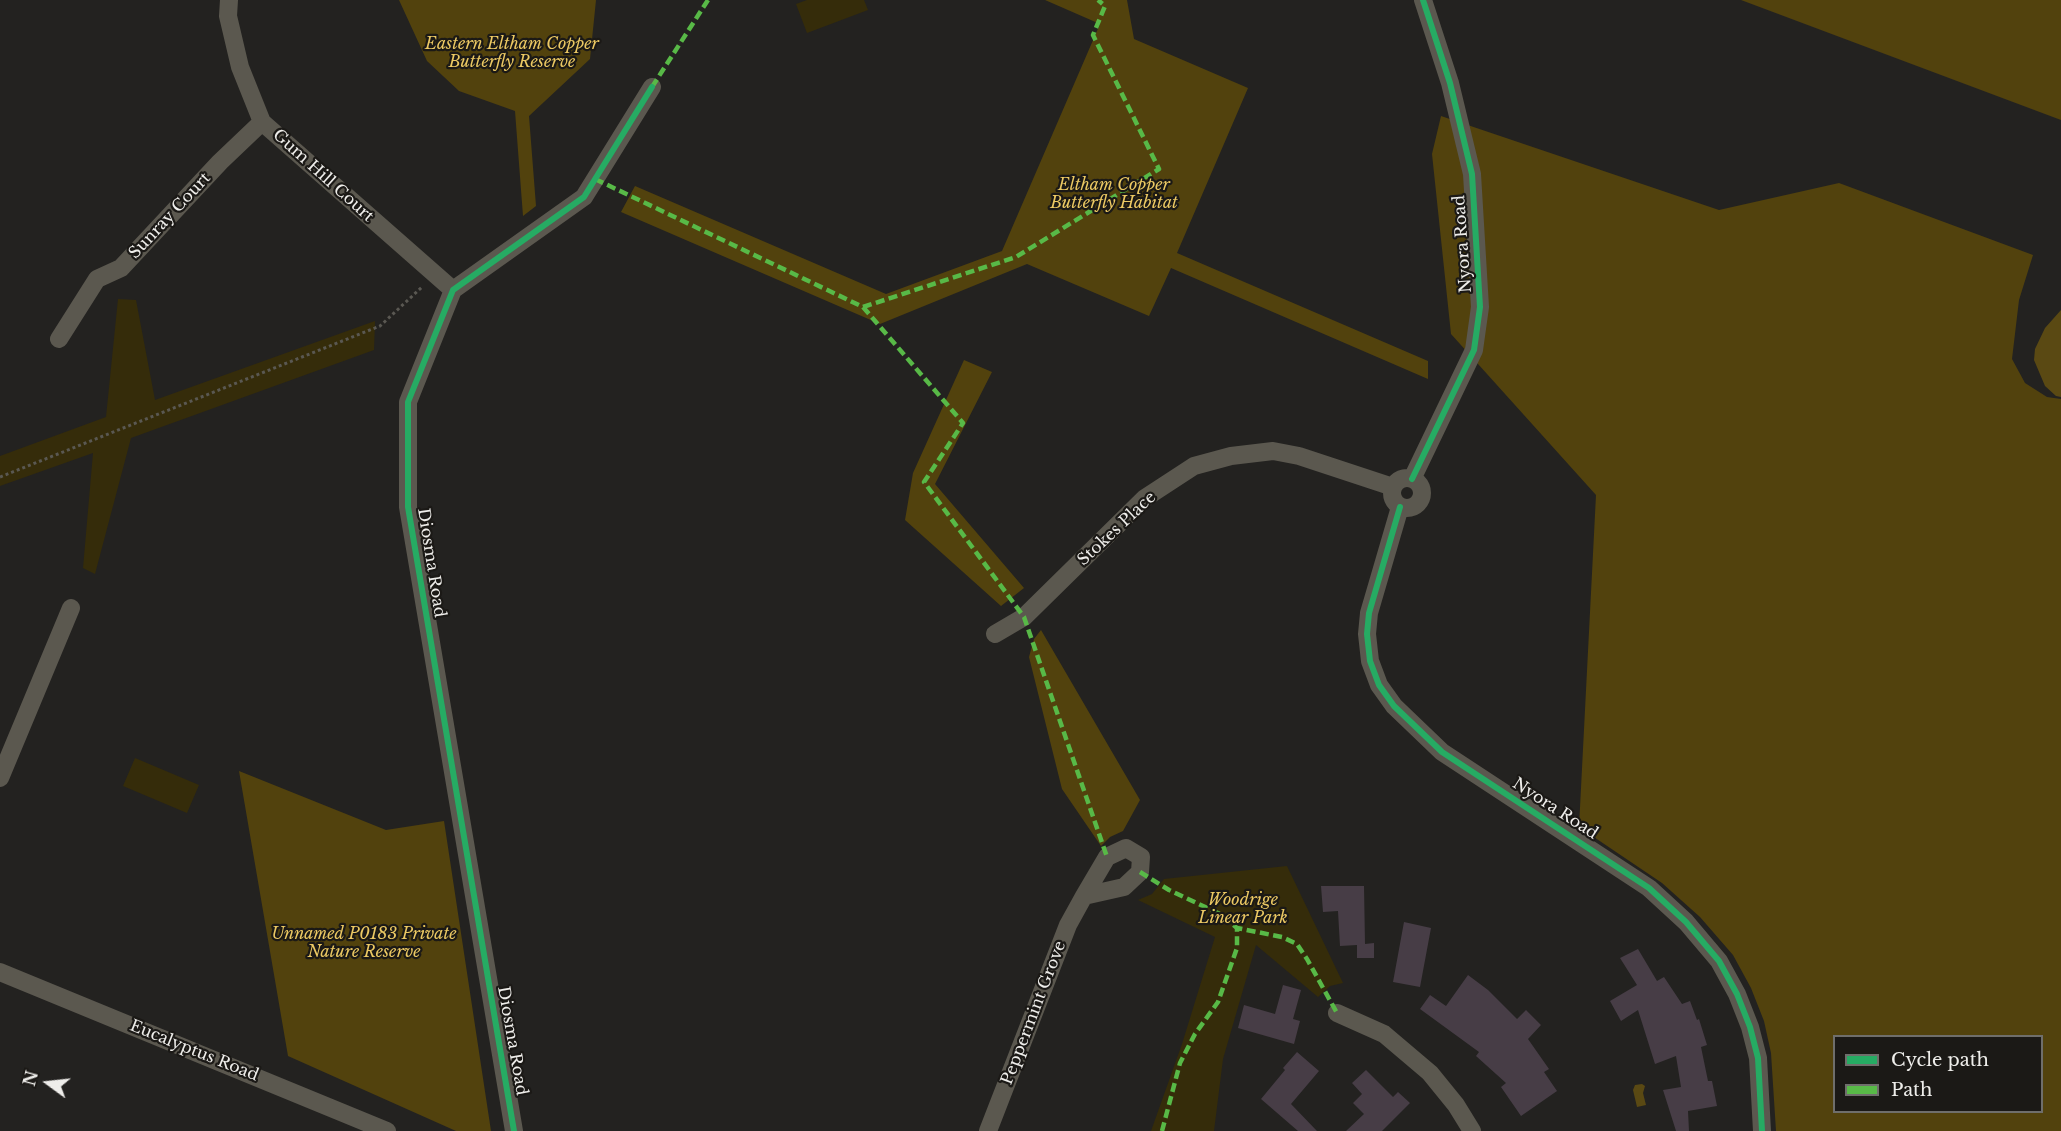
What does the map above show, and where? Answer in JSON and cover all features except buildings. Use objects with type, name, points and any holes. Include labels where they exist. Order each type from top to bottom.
[{"type":"street","name":"Gum Hill Court","points":[[229,0],[228,16],[240,67],[262,122],[453,290]]},
{"type":"street","name":"Nyora Road","points":[[1412,479],[1474,350],[1480,307],[1472,174],[1450,83],[1423,0]]},
{"type":"street","points":[[453,290],[584,197],[652,87]]},
{"type":"street","name":"Sunray Court","points":[[59,339],[97,279],[122,268],[220,162],[262,122]]},
{"type":"street","name":"Diosma Road","points":[[453,290],[408,402],[408,507],[514,1131]]},
{"type":"street","name":"Stokes Place","points":[[995,634],[1024,617],[1145,498],[1194,466],[1231,456],[1273,451],[1299,456],[1393,487]]},
{"type":"street","points":[[1401,479],[1412,479],[1422,490],[1421,500],[1410,508],[1400,507],[1393,501],[1393,487],[1401,479]]},
{"type":"street","name":"Nyora Road","points":[[1400,507],[1369,613],[1367,634],[1370,661],[1380,685],[1394,706],[1442,752],[1649,888],[1686,922],[1719,961],[1737,994],[1758,1058],[1762,1131]]},
{"type":"street","points":[[0,778],[71,608]]},
{"type":"street","name":"Peppermint Grove","points":[[988,1131],[1068,925],[1084,896]]},
{"type":"street","name":"Eucalyptus Road","points":[[0,972],[387,1131]]},
{"type":"street","points":[[1337,1013],[1384,1034],[1430,1073],[1456,1105],[1472,1131]]},
{"type":"path","points":[[0,477],[380,326],[424,286]]},
{"type":"green space","name":"Eastern Eltham Copper Butterfly Reserve","points":[[399,0],[596,0],[590,59],[529,116],[536,206],[523,216],[515,111],[459,91],[427,61]]},
{"type":"green space","points":[[807,0],[864,0],[868,10],[807,33],[796,4]]},
{"type":"green space","name":"Eltham Copper Butterfly Habitat","points":[[1045,0],[1127,0],[1134,39],[1248,88],[1177,253],[1428,361],[1428,379],[1171,268],[1149,316],[1027,264],[880,324],[621,212],[635,186],[886,294],[1002,251],[1100,24]]},
{"type":"green space","points":[[1741,0],[2061,0],[2061,120]]},
{"type":"green space","points":[[1441,116],[1719,210],[1839,183],[2033,255],[2019,300],[2012,359],[2025,383],[2047,397],[2061,399],[2061,1131],[1776,1131],[1771,1053],[1764,1021],[1751,988],[1733,955],[1700,917],[1662,883],[1579,827],[1596,495],[1451,334],[1432,154]]},
{"type":"green space","points":[[118,299],[136,300],[155,400],[375,321],[374,350],[131,438],[95,574],[83,568],[93,453],[0,486],[0,456],[106,417]]},
{"type":"green space","points":[[964,360],[992,372],[935,484],[1024,588],[1001,606],[905,520],[913,473]]},
{"type":"green space","points":[[1041,630],[1140,800],[1123,831],[1110,837],[1101,846],[1062,789],[1029,657],[1034,639]]},
{"type":"green space","points":[[135,758],[199,785],[187,813],[123,786]]},
{"type":"green space","name":"Unnamed P0183 Private Nature Reserve","points":[[239,771],[386,830],[444,821],[491,1131],[456,1131],[288,1056]]},
{"type":"green space","name":"Woodrige Linear Park","points":[[1287,866],[1343,983],[1330,986],[1318,997],[1256,945],[1223,1059],[1214,1131],[1151,1131],[1182,1044],[1215,937],[1138,900],[1152,894],[1164,879]]},
{"type":"shaded area","points":[[2061,310],[2061,397],[2056,396],[2045,386],[2034,360],[2035,349],[2045,328]]},
{"type":"shaded area","points":[[1635,1085],[1645,1086],[1643,1093],[1646,1105],[1637,1107],[1633,1090]]},
{"type":"marked path","points":[[652,87],[708,0]]},
{"type":"marked path","points":[[863,307],[1016,257],[1159,169],[1093,35],[1105,6],[1098,0]]},
{"type":"marked path","points":[[595,179],[863,307],[963,423],[924,482],[1024,617],[1107,857]]},
{"type":"marked path","points":[[1140,872],[1169,890],[1222,915],[1237,928]]},
{"type":"marked path","points":[[1162,1131],[1180,1063],[1195,1034],[1218,1002],[1237,948],[1237,928],[1282,937],[1297,944],[1337,1013]]},
{"type":"cycle path","points":[[1412,479],[1474,350],[1480,307],[1472,174],[1450,83],[1423,0]]},
{"type":"cycle path","points":[[514,1131],[408,507],[408,402],[453,290],[584,197],[652,87]]},
{"type":"cycle path","points":[[1400,507],[1369,613],[1367,634],[1370,661],[1379,685],[1394,706],[1442,752],[1649,888],[1686,922],[1719,961],[1737,994],[1750,1027],[1758,1058],[1762,1131]]}]
